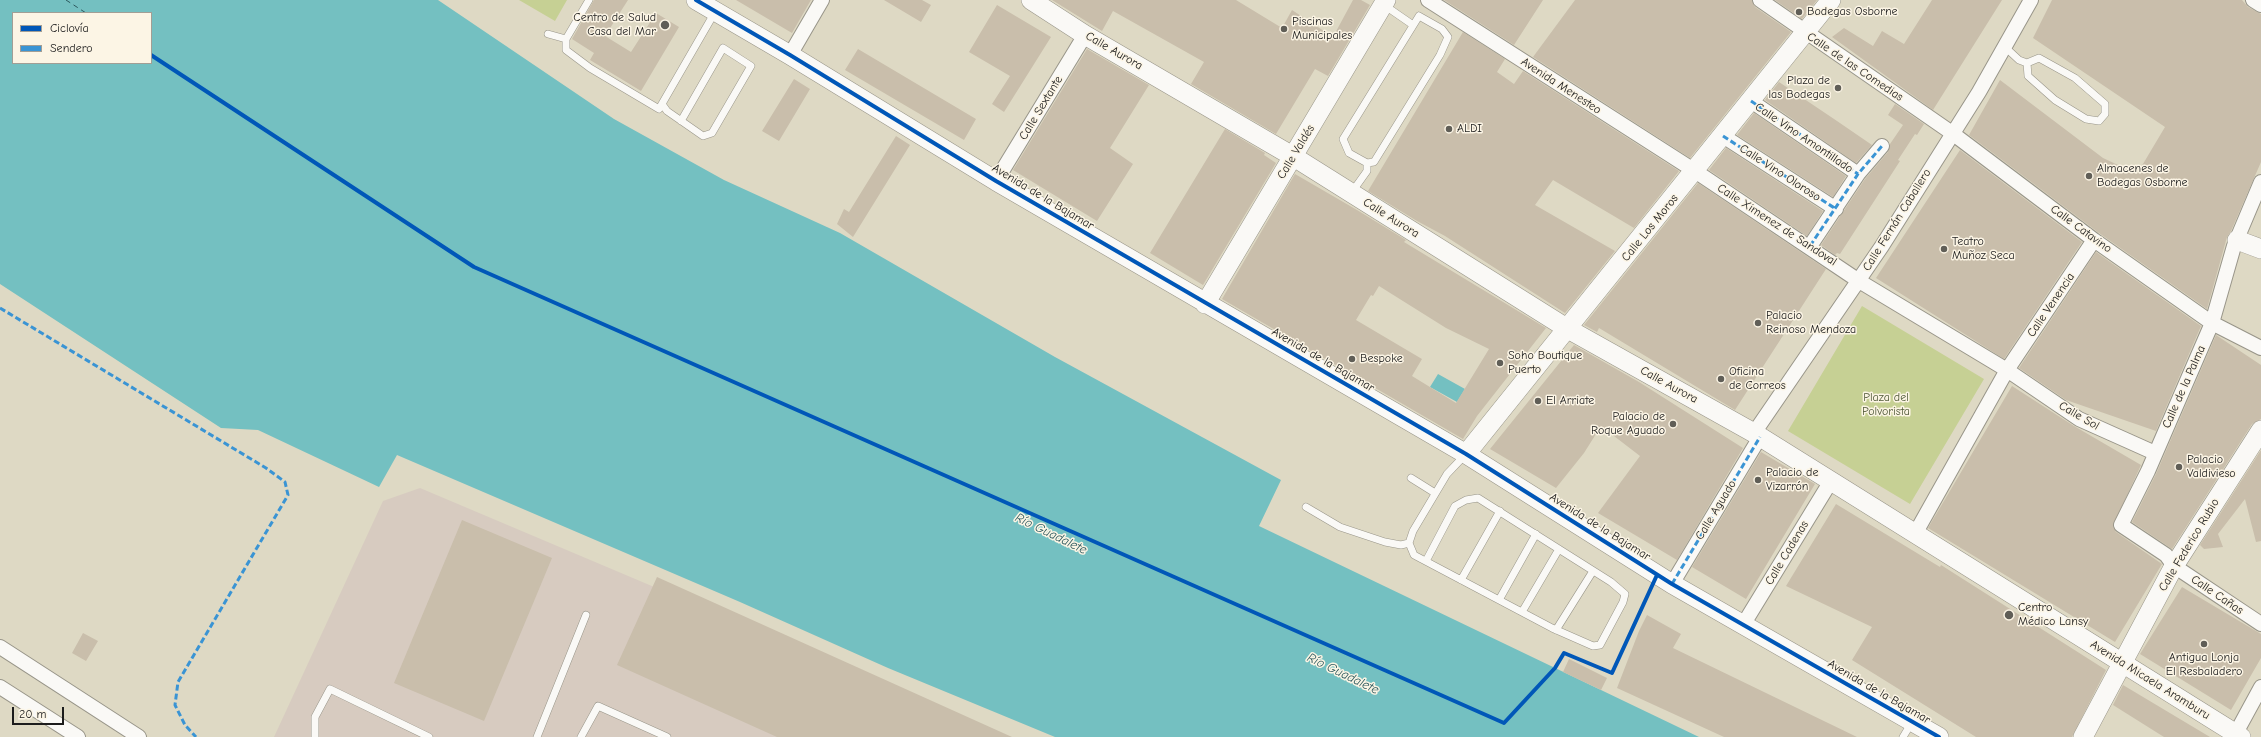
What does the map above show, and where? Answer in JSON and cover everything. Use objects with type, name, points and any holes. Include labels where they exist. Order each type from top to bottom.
[{"type":"street","name":"Avenida de la Bajamar","points":[[696,0],[790,55],[996,181],[1205,304],[1466,454],[1672,584],[1743,625],[1908,729],[1939,737]]},
{"type":"street","points":[[790,55],[822,0]]},
{"type":"street","name":"Calle Aurora","points":[[1031,0],[1085,35],[1294,156],[1351,194],[1568,329],[1757,435]]},
{"type":"street","name":"Avenida Menesteo","points":[[1428,0],[1695,171]]},
{"type":"street","name":"Calle de las Comedias","points":[[1760,0],[1805,33],[1952,133]]},
{"type":"street","name":"Calle Los Moros","points":[[1466,454],[1831,0]]},
{"type":"street","name":"Calle Fernán Caballero","points":[[1757,435],[1859,281],[2005,47],[2031,0]]},
{"type":"street","points":[[2253,0],[2261,6]]},
{"type":"street","name":"Calle Valdés","points":[[1205,304],[1385,2]]},
{"type":"street","name":"Calle Sextante","points":[[996,181],[1085,35]]},
{"type":"street","name":"Calle Vino Amontillado","points":[[1750,101],[1858,174]]},
{"type":"street","name":"Calle Catavino","points":[[1952,133],[2094,240],[2212,323],[2261,348]]},
{"type":"street","name":"Calle Vino Oloroso","points":[[1723,136],[1836,209]]},
{"type":"street","points":[[1810,246],[1858,174],[1882,146]]},
{"type":"street","name":"Calle Ximenez de Sandoval","points":[[1695,171],[1810,246],[1859,281],[2007,370]]},
{"type":"street","name":"Calle de la Palma","points":[[2174,566],[2166,555],[2121,525],[2155,453],[2212,323],[2237,240],[2261,182]]},
{"type":"street","name":"Calle Venencia","points":[[1915,534],[2007,370],[2094,240]]},
{"type":"street","points":[[2237,240],[2261,249]]},
{"type":"street","name":"Calle Sol","points":[[2007,370],[2079,419],[2155,453]]},
{"type":"street","name":"Calle Federico Rubio","points":[[2083,737],[2174,566],[2261,430]]},
{"type":"street","points":[[1757,435],[1915,534]]},
{"type":"street","name":"Calle Aguado","points":[[1672,584],[1757,435]]},
{"type":"street","name":"Calle Cadenas","points":[[1743,625],[1831,481]]},
{"type":"street","name":"Avenida Micaela Aramburu","points":[[1915,534],[2238,735]]},
{"type":"street","name":"Calle Cañas","points":[[2174,566],[2261,624]]},
{"type":"street","points":[[0,647],[139,737]]},
{"type":"street","points":[[0,686],[78,737]]},
{"type":"street","points":[[2238,735],[2261,687]]},
{"type":"lane","points":[[589,0],[566,39],[566,50],[590,68],[659,109],[716,11]]},
{"type":"lane","points":[[1385,2],[1413,26]]},
{"type":"lane","points":[[1419,16],[1442,29],[1448,37],[1440,55],[1374,162],[1367,163],[1349,153],[1343,139],[1419,16]]},
{"type":"lane","points":[[548,34],[566,39]]},
{"type":"lane","points":[[2005,47],[2020,60],[2028,63],[2039,58],[2075,78],[2105,104],[2105,114],[2099,121],[2086,119],[2055,100],[2028,76],[2028,63]]},
{"type":"lane","points":[[662,104],[666,111],[703,136],[712,133],[751,66],[723,48],[681,121]]},
{"type":"lane","points":[[1351,194],[1367,171],[1367,163]]},
{"type":"lane","points":[[1426,561],[1455,506],[1466,500],[1478,498],[1593,571],[1625,594],[1600,645],[1593,646],[1556,630],[1414,555],[1410,544],[1413,531],[1447,474],[1466,454]]},
{"type":"lane","points":[[1410,478],[1436,492]]},
{"type":"lane","points":[[1306,507],[1340,527],[1385,542],[1401,545],[1410,544]]},
{"type":"lane","points":[[1461,580],[1500,511]]},
{"type":"lane","points":[[1499,600],[1536,534]]},
{"type":"lane","points":[[1522,612],[1559,549]]},
{"type":"lane","points":[[1556,630],[1593,571]]},
{"type":"lane","points":[[537,737],[586,616]]},
{"type":"lane","points":[[315,737],[315,717],[330,689],[420,735],[429,737]]},
{"type":"lane","points":[[581,737],[598,706],[667,737]]},
{"type":"shaded area","points":[[420,488],[1009,737],[274,737],[383,501]]},
{"type":"green space","points":[[519,0],[567,0],[555,21]]},
{"type":"green space","name":"Plaza del Polvorista","points":[[1862,306],[1984,379],[1910,504],[1788,431]]},
{"type":"water","name":"Río Guadalete","points":[[0,0],[438,0],[614,119],[724,180],[840,233],[1055,357],[1281,480],[1259,526],[1699,737],[1055,737],[888,668],[740,602],[397,455],[379,487],[258,430],[221,428],[0,284]]},
{"type":"water","points":[[1438,374],[1465,389],[1457,402],[1430,387]]},
{"type":"building","points":[[594,0],[628,0],[605,36],[631,52],[656,13],[679,27],[641,91],[590,60],[594,53],[572,39]]},
{"type":"building","points":[[736,0],[811,0],[792,33]]},
{"type":"building","points":[[884,0],[922,0],[931,5],[921,22]]},
{"type":"building","points":[[1052,0],[1236,0],[1282,28],[1292,10],[1333,37],[1353,0],[1361,0],[1370,5],[1328,76],[1315,69],[1276,134],[1191,84],[1204,62],[1113,11],[1102,31]]},
{"type":"building","points":[[1444,0],[1543,0],[1514,45]]},
{"type":"building","points":[[1575,0],[1752,0],[1755,7],[1791,32],[1690,158],[1533,57]]},
{"type":"building","name":"Bodegas Osborne","points":[[1775,0],[1817,0],[1802,19]]},
{"type":"building","points":[[1932,0],[2002,0],[1933,110],[1832,37],[1844,28],[1873,46],[1882,31],[1904,44]]},
{"type":"building","points":[[2052,0],[2242,0],[2248,7],[2261,14],[2261,162],[2227,237],[2207,309],[2099,233],[1969,135],[2000,80],[2103,158],[2137,174],[2165,127],[2033,38]]},
{"type":"building","points":[[997,5],[1051,37],[1004,112],[992,104],[1010,76],[969,52]]},
{"type":"building","points":[[1463,32],[1505,59],[1497,72],[1514,84],[1523,71],[1679,171],[1634,228],[1553,180],[1535,205],[1615,251],[1565,313],[1445,236],[1368,191]]},
{"type":"building","points":[[858,49],[976,119],[964,140],[845,70]]},
{"type":"building","points":[[1087,49],[1149,85],[1110,148],[1133,164],[1097,221],[1013,170]]},
{"type":"building","points":[[794,79],[810,89],[779,141],[762,131]]},
{"type":"building","points":[[1779,82],[1872,145],[1856,163],[1765,100]]},
{"type":"building","points":[[1895,104],[1924,124],[1917,135],[1915,134],[1898,160],[1900,161],[1840,254],[1837,253],[1835,255],[1821,245],[1865,179],[1888,152],[1890,144],[1903,125],[1888,115]]},
{"type":"building","points":[[1754,113],[1846,176],[1833,197],[1737,135]]},
{"type":"building","points":[[1225,129],[1265,153],[1264,155],[1276,163],[1203,285],[1150,253]]},
{"type":"building","points":[[896,136],[910,145],[853,237],[837,224],[844,209],[849,212]]},
{"type":"building","points":[[1726,148],[1823,211],[1807,236],[1709,170]]},
{"type":"building","points":[[1960,150],[2082,242],[2004,359],[1876,278]]},
{"type":"building","points":[[1295,174],[1406,240],[1404,242],[1546,328],[1477,416],[1463,439],[1222,299]],"holes":[[[1379,286],[1446,328],[1489,349],[1456,403],[1412,376],[1422,359],[1356,320],[1371,295],[1373,296]]]},
{"type":"building","points":[[1698,183],[1826,269],[1735,410],[1599,328],[1597,332],[1584,325]]},
{"type":"building","points":[[2096,252],[2201,326],[2156,431],[2066,400],[2019,368]]},
{"type":"building","points":[[2216,335],[2261,365],[2261,419],[2252,424],[2172,549],[2132,522],[2156,474]]},
{"type":"building","points":[[1574,345],[1639,382],[1743,448],[1677,560],[1598,513],[1640,456],[1601,426],[1584,453],[1556,488],[1490,449]]},
{"type":"building","points":[[2012,386],[2074,426],[2141,465],[2113,526],[2116,532],[2162,564],[2115,642],[1928,528]]},
{"type":"building","points":[[2261,450],[2261,541],[2256,542],[2245,499],[2218,534],[2223,547],[2204,549],[2200,545]]},
{"type":"building","points":[[1761,452],[1815,484],[1746,599],[1692,567]]},
{"type":"building","points":[[1836,504],[1940,567],[1941,565],[2106,670],[2072,737],[1976,737],[1852,660],[1872,627],[1786,586]]},
{"type":"building","points":[[462,520],[552,558],[484,721],[394,683]]},
{"type":"building","points":[[657,577],[1012,737],[777,737],[617,665]]},
{"type":"building","name":"Antigua Lonja El Resbaladero","points":[[2182,587],[2261,634],[2261,658],[2231,710],[2140,654]]},
{"type":"building","points":[[1647,615],[1681,634],[1673,648],[1857,737],[1724,737],[1617,688],[1639,631]]},
{"type":"building","points":[[83,633],[98,641],[86,661],[72,653]]},
{"type":"building","points":[[1569,659],[1607,678],[1601,690],[1563,672]]},
{"type":"building","points":[[2123,685],[2210,737],[2164,737],[2113,705]]},
{"type":"ferry route","points":[[66,0],[84,12]]},
{"type":"ferry route","points":[[152,56],[474,267],[1504,723],[1555,668]]},
{"type":"marked path","points":[[1751,101],[1858,174]]},
{"type":"marked path","points":[[1723,136],[1836,209]]},
{"type":"marked path","points":[[1810,246],[1858,174],[1882,146]]},
{"type":"marked path","points":[[0,308],[266,468],[285,482],[288,495],[178,682],[175,705],[185,725],[196,737]]},
{"type":"marked path","points":[[1672,584],[1760,437]]},
{"type":"cycle path","points":[[696,0],[790,55],[996,181],[1466,454],[1672,584],[1939,737]]},
{"type":"cycle path","points":[[152,56],[474,267],[1504,723],[1555,668],[1564,653],[1612,673],[1657,575]]},
{"type":"place","name":"Bodegas Osborne","points":[[1799,12]]},
{"type":"place","name":"Centro de Salud Casa del Mar","points":[[665,25]]},
{"type":"place","name":"Piscinas Municipales","points":[[1284,29]]},
{"type":"place","name":"Plaza de las Bodegas","points":[[1838,88]]},
{"type":"place","name":"ALDI","points":[[1449,129]]},
{"type":"place","name":"Almacenes de Bodegas Osborne","points":[[2089,176]]},
{"type":"place","name":"Teatro Muñoz Seca","points":[[1944,249]]},
{"type":"place","name":"Palacio Reinoso Mendoza","points":[[1758,323]]},
{"type":"place","name":"Bespoke","points":[[1352,359]]},
{"type":"place","name":"Soho Boutique Puerto","points":[[1500,363]]},
{"type":"place","name":"Oficina de Correos","points":[[1721,379]]},
{"type":"place","name":"El Arriate","points":[[1538,401]]},
{"type":"place","name":"Palacio de Roque Aguado","points":[[1673,424]]},
{"type":"place","name":"Palacio Valdivieso","points":[[2179,467]]},
{"type":"place","name":"Palacio de Vizarrón","points":[[1758,480]]},
{"type":"place","name":"Centro Médico Lansy","points":[[2009,615]]},
{"type":"place","name":"Antigua Lonja El Resbaladero","points":[[2204,644]]}]
